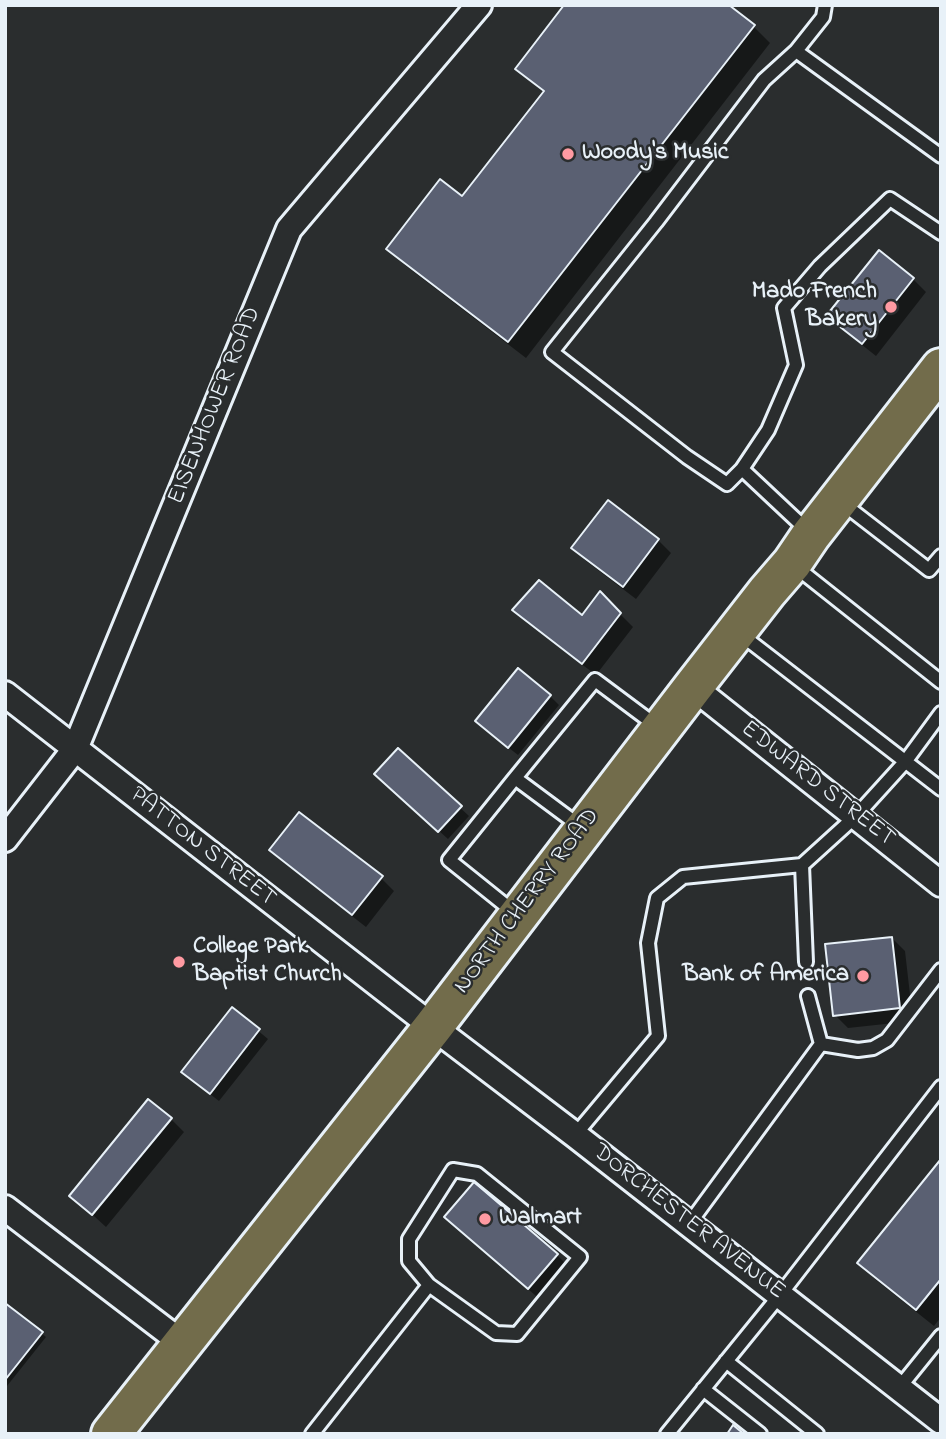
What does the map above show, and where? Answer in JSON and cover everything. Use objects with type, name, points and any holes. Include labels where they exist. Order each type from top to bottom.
[{"type":"main road","name":"NORTH CHERRY ROAD","points":[[113,1433],[433,1027],[941,368]]},
{"type":"street","name":"EISENHOWER ROAD","points":[[5,839],[75,749],[289,229],[479,5]]},
{"type":"street","name":"EDWARD STREET","points":[[693,687],[941,884]]},
{"type":"street","name":"PATTON STREET","points":[[5,694],[433,1027]]},
{"type":"street","name":"DORCHESTER AVENUE","points":[[433,1027],[941,1421]]},
{"type":"street","points":[[5,1208],[182,1343]]},
{"type":"lane","points":[[825,5],[823,17],[796,51],[764,80],[656,222],[552,352],[727,485],[742,469],[768,430],[796,365],[784,308],[820,266],[890,199],[941,233]]},
{"type":"lane","points":[[796,51],[941,156]]},
{"type":"lane","points":[[742,469],[802,549],[941,682]]},
{"type":"lane","points":[[838,500],[929,570],[941,556]]},
{"type":"lane","points":[[736,631],[941,789]]},
{"type":"lane","points":[[518,915],[449,860],[595,680],[661,729]]},
{"type":"lane","points":[[575,1135],[658,1036],[648,943],[657,898],[683,877],[802,865],[856,816],[905,762],[941,713]]},
{"type":"lane","points":[[515,778],[584,829]]},
{"type":"lane","points":[[802,865],[806,962]]},
{"type":"lane","points":[[821,1044],[858,1050],[873,1048],[887,1040],[941,970]]},
{"type":"lane","points":[[808,996],[821,1044]]},
{"type":"lane","points":[[689,1224],[821,1044]]},
{"type":"lane","points":[[667,1434],[780,1295],[941,1087]]},
{"type":"lane","points":[[453,1170],[477,1174],[580,1257],[517,1335],[496,1333],[429,1285],[409,1261],[409,1239],[453,1170]]},
{"type":"lane","points":[[312,1434],[429,1285]]},
{"type":"lane","points":[[899,1388],[941,1336]]},
{"type":"lane","points":[[726,1361],[817,1434]]},
{"type":"lane","points":[[703,1389],[760,1434]]},
{"type":"building","points":[[564,5],[729,5],[755,25],[508,342],[386,249],[440,179],[462,196],[544,91],[515,69]]},
{"type":"building","points":[[879,250],[914,278],[862,344],[826,316]]},
{"type":"building","points":[[608,500],[659,539],[623,587],[571,548]]},
{"type":"building","points":[[539,580],[582,615],[600,591],[621,613],[582,664],[512,610]]},
{"type":"building","points":[[518,668],[551,695],[508,748],[475,721]]},
{"type":"building","points":[[398,748],[462,806],[438,832],[374,774]]},
{"type":"building","points":[[299,812],[383,876],[352,915],[269,850]]},
{"type":"building","name":"Bank of America","points":[[892,937],[900,1008],[833,1016],[825,944]]},
{"type":"building","points":[[232,1007],[260,1029],[210,1094],[181,1072]]},
{"type":"building","points":[[148,1099],[172,1118],[92,1215],[69,1196]]},
{"type":"building","points":[[941,1159],[941,1279],[916,1310],[857,1263]]},
{"type":"building","points":[[474,1182],[558,1254],[528,1289],[444,1217]]},
{"type":"building","points":[[5,1303],[43,1332],[5,1380]]},
{"type":"building","points":[[733,1425],[744,1434],[727,1434]]},
{"type":"place","name":"Woody's Music","points":[[568,154]]},
{"type":"place","name":"Mado French Bakery","points":[[891,307]]},
{"type":"place","name":"College Park Baptist Church","points":[[179,962]]},
{"type":"place","name":"Bank of America","points":[[863,976]]},
{"type":"place","name":"Walmart","points":[[485,1219]]}]
